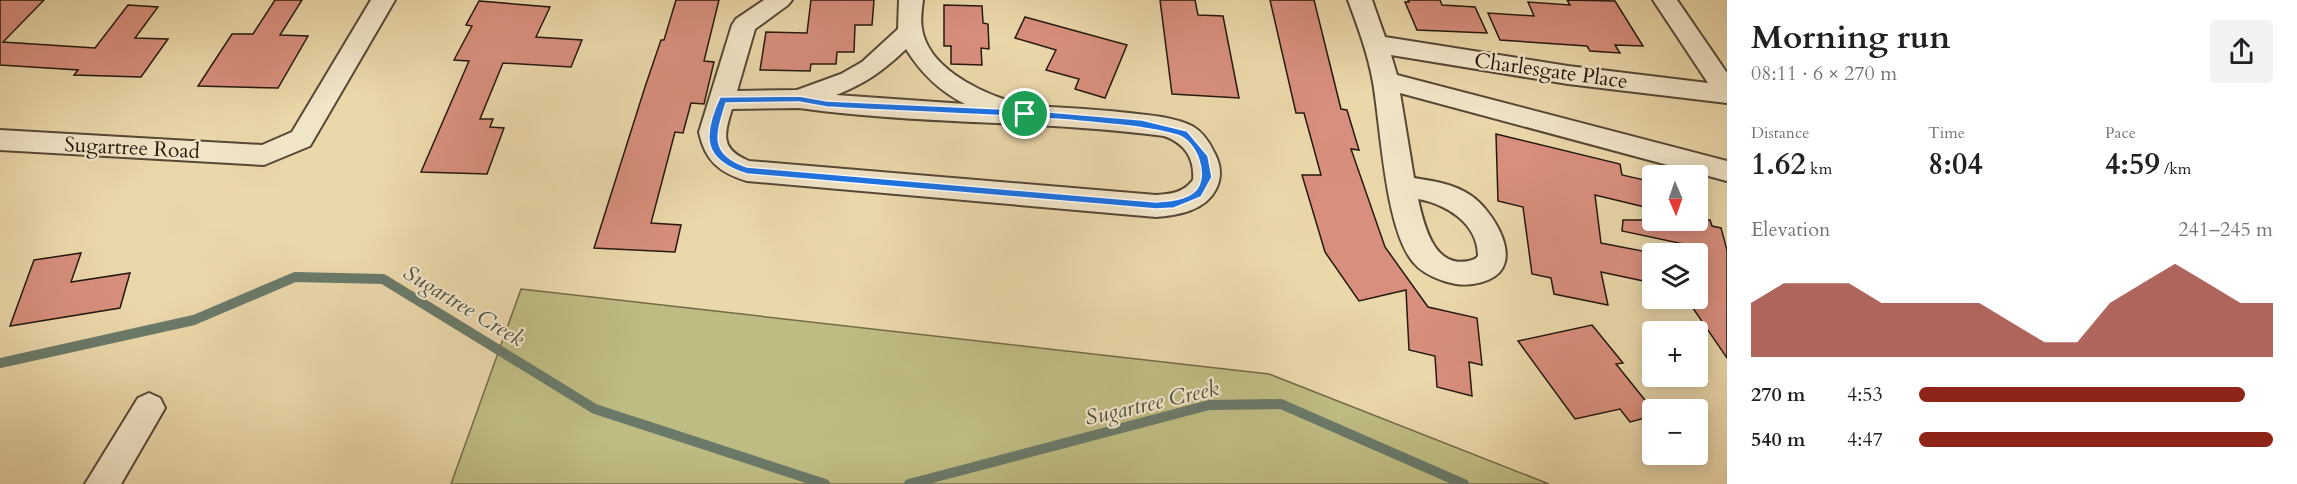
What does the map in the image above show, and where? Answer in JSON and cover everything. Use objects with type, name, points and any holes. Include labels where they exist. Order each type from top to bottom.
[{"type":"street","name":"Sugartree Road","points":[[0,140],[264,155],[301,139],[383,0]]},
{"type":"street","points":[[723,100],[799,99],[827,104],[1025,114],[1142,123],[1184,133],[1204,156],[1207,177],[1198,194],[1174,205],[1156,206],[747,171],[728,164],[714,148],[712,132],[744,25],[780,0]]},
{"type":"street","points":[[911,0],[910,31],[922,55],[949,84],[975,100],[1025,114]]},
{"type":"street","points":[[1360,0],[1386,81],[1402,186]]},
{"type":"street","points":[[1665,0],[1727,93]]},
{"type":"street","points":[[799,99],[850,80],[871,68],[910,31]]},
{"type":"street","name":"Charlesgate Place","points":[[1375,44],[1568,75],[1727,93]]},
{"type":"street","name":"Charlesgate Place","points":[[1386,81],[1727,171]]},
{"type":"street","points":[[102,484],[149,408]]},
{"type":"shaded area","points":[[521,289],[1269,374],[1549,484],[451,484]]},
{"type":"building","points":[[0,0],[44,0],[3,42],[95,48],[128,5],[158,7],[135,38],[168,39],[141,77],[74,75],[78,70],[0,65]]},
{"type":"building","points":[[275,0],[302,0],[280,35],[308,36],[278,88],[198,86],[232,34],[253,34]]},
{"type":"building","points":[[676,0],[719,0],[704,61],[714,62],[704,104],[691,103],[683,133],[675,132],[651,223],[681,225],[675,252],[594,248],[645,87],[661,40],[664,40]]},
{"type":"building","points":[[811,0],[874,0],[872,25],[855,25],[854,52],[837,52],[836,64],[811,64],[810,71],[760,70],[766,32],[807,33]]},
{"type":"building","points":[[1160,0],[1195,0],[1198,15],[1223,16],[1239,98],[1172,94]]},
{"type":"building","points":[[1270,0],[1314,0],[1341,109],[1347,110],[1359,150],[1351,149],[1385,247],[1428,307],[1477,318],[1482,365],[1469,362],[1472,396],[1437,387],[1435,356],[1409,350],[1406,290],[1359,301],[1325,252],[1302,175],[1321,175],[1304,113],[1296,113]]},
{"type":"building","points":[[1408,0],[1440,0],[1442,5],[1475,7],[1487,33],[1417,30],[1405,2],[1409,2]]},
{"type":"building","points":[[1567,0],[1615,1],[1643,46],[1615,45],[1620,53],[1590,51],[1587,46],[1500,40],[1488,13],[1534,16],[1528,2],[1570,5]]},
{"type":"building","points":[[479,1],[550,7],[536,37],[582,40],[571,67],[503,63],[480,119],[493,119],[490,127],[504,128],[487,174],[421,172],[469,61],[454,60],[472,26],[466,25]]},
{"type":"building","points":[[944,5],[982,6],[983,23],[988,24],[989,49],[981,48],[982,65],[951,64],[951,46],[944,46]]},
{"type":"building","points":[[1025,17],[1127,45],[1105,98],[1075,89],[1079,79],[1046,70],[1056,50],[1015,38]]},
{"type":"building","points":[[1496,134],[1620,164],[1622,175],[1642,180],[1642,206],[1595,195],[1601,243],[1642,251],[1642,281],[1601,272],[1608,305],[1554,294],[1551,278],[1532,274],[1523,207],[1498,201]]},
{"type":"building","points":[[1623,220],[1642,220],[1642,231],[1708,231],[1708,220],[1712,226],[1721,228],[1727,250],[1727,358],[1708,330],[1708,321],[1702,321],[1694,309],[1708,309],[1708,243],[1679,243],[1622,231]]},
{"type":"building","points":[[81,253],[71,282],[130,273],[120,308],[10,326],[34,260]]},
{"type":"building","points":[[1592,325],[1623,363],[1616,364],[1644,399],[1642,399],[1642,419],[1630,422],[1620,409],[1575,419],[1518,341]]},
{"type":"waterway","name":"Sugartree Creek","points":[[0,363],[194,320],[295,277],[383,279],[595,409],[825,484]]},
{"type":"waterway","name":"Sugartree Creek","points":[[909,484],[1209,405],[1281,404],[1464,484]]},
{"type":"route","points":[[799,99],[827,104],[932,111],[1025,114],[1142,123],[1184,133],[1204,156],[1207,177],[1198,194],[1174,205],[1156,206],[747,171],[728,164],[714,148],[712,132],[723,100],[799,99]]}]
